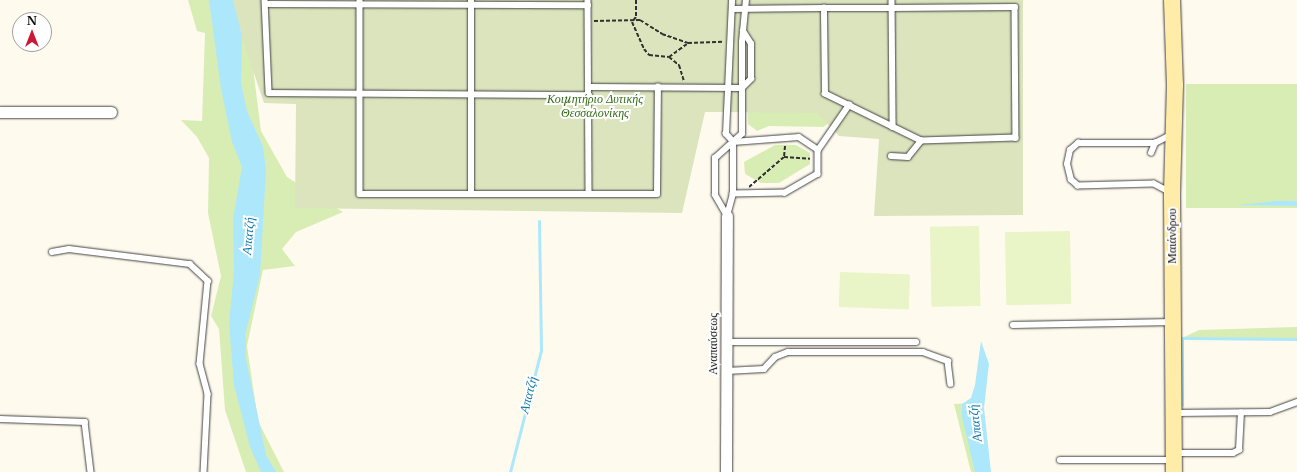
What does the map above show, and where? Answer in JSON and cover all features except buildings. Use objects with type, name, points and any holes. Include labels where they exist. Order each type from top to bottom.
[{"type":"main road","name":"Μαιάνδρου","points":[[1172,0],[1174,134],[1172,195],[1174,462]]},
{"type":"street","points":[[0,112],[111,112]]},
{"type":"street","name":"Αναπαύσεως","points":[[726,472],[727,216]]},
{"type":"lane","points":[[727,216],[733,194],[733,142],[726,134],[728,42],[732,0]]},
{"type":"lane","points":[[727,216],[715,195],[715,158],[742,134],[743,31],[746,0]]},
{"type":"lane","points":[[892,0],[894,127]]},
{"type":"lane","points":[[589,95],[270,93],[265,2],[588,3],[589,87],[589,95],[589,194]]},
{"type":"lane","points":[[360,2],[360,194],[658,194],[658,87]]},
{"type":"lane","points":[[471,3],[471,194]]},
{"type":"lane","points":[[732,9],[824,8],[1015,7],[1016,138],[921,141],[825,94],[824,8]]},
{"type":"lane","points":[[589,87],[742,88],[751,79],[751,44],[743,31]]},
{"type":"lane","points":[[733,194],[785,193],[818,174],[818,150],[849,106]]},
{"type":"lane","points":[[1172,195],[1154,184],[1078,186],[1071,180],[1067,164],[1070,150],[1078,143],[1155,143],[1174,134]]},
{"type":"lane","points":[[733,142],[799,137],[818,150]]},
{"type":"lane","points":[[891,156],[908,157],[921,141]]},
{"type":"lane","points":[[1151,153],[1155,143]]},
{"type":"lane","points":[[1151,176],[1154,184]]},
{"type":"lane","points":[[52,252],[69,248],[190,264],[208,281],[200,364],[208,394],[204,472]]},
{"type":"lane","points":[[1013,325],[1173,322]]},
{"type":"lane","points":[[727,342],[916,342]]},
{"type":"lane","points":[[726,371],[764,369],[775,357],[788,352],[923,352],[948,361],[951,384]]},
{"type":"lane","points":[[1174,413],[1270,412],[1297,402]]},
{"type":"lane","points":[[1060,460],[1174,462],[1239,450],[1241,413]]},
{"type":"lane","points":[[0,419],[85,422],[91,472]]},
{"type":"path","points":[[632,22],[636,17],[636,0]]},
{"type":"path","points":[[588,22],[625,19],[632,22],[640,20],[688,43],[728,42]]},
{"type":"path","points":[[632,22],[649,55],[669,57],[679,65],[685,88]]},
{"type":"path","points":[[669,57],[688,43]]},
{"type":"path","points":[[741,194],[784,156],[786,137]]},
{"type":"path","points":[[784,156],[818,159]]},
{"type":"green space","points":[[188,0],[230,0],[249,37],[261,131],[287,177],[343,212],[296,232],[282,249],[295,266],[263,270],[247,346],[258,421],[284,472],[246,472],[225,410],[219,329],[211,316],[221,276],[208,213],[209,158],[197,137],[181,120],[202,121],[205,33],[197,31]]},
{"type":"green space","name":"Κοιμητήριο Δυτικής Θεσσαλονίκης","points":[[229,0],[1023,0],[1023,215],[874,216],[879,139],[839,136],[818,113],[727,112],[705,112],[682,213],[295,208],[296,104],[264,103]]},
{"type":"green space","points":[[1186,84],[1297,84],[1297,208],[1186,208]]},
{"type":"green space","points":[[747,95],[833,107],[828,124],[823,127],[769,126],[757,131],[748,124]]},
{"type":"green space","points":[[775,145],[796,145],[810,153],[810,164],[779,183],[761,183],[745,174],[744,162]]},
{"type":"green space","points":[[979,226],[980,306],[931,307],[930,227]]},
{"type":"green space","points":[[1070,231],[1071,304],[1006,305],[1005,232]]},
{"type":"green space","points":[[840,272],[910,274],[909,309],[839,307]]},
{"type":"green space","points":[[1297,327],[1297,339],[1182,338],[1199,330]]},
{"type":"green space","points":[[971,403],[990,472],[971,472],[954,404]]},
{"type":"water","points":[[209,0],[233,0],[242,36],[241,83],[247,111],[263,147],[266,170],[260,275],[243,344],[266,455],[276,472],[261,472],[250,447],[234,385],[229,323],[234,272],[233,219],[242,167],[232,142],[221,89]]},
{"type":"water","points":[[1276,201],[1297,201],[1297,206],[1237,205]]},
{"type":"water","points":[[981,341],[989,364],[984,408],[991,472],[975,472],[962,417],[962,404],[971,398],[975,385]]},
{"type":"waterway","name":"Απατζή","points":[[510,472],[541,350],[539,221]]},
{"type":"waterway","name":"Απατζή","points":[[244,337],[244,355]]},
{"type":"waterway","points":[[1182,405],[1182,338],[1297,339]]}]
